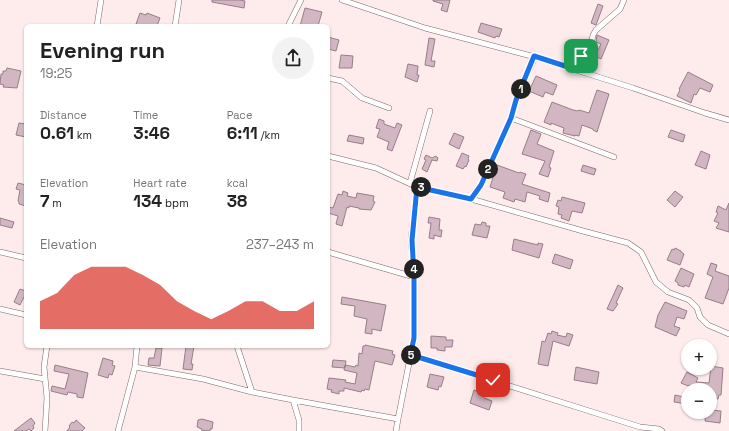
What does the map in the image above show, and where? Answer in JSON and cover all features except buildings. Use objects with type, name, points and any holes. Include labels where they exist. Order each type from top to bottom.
[{"type":"street","points":[[97,24],[101,0]]},
{"type":"street","points":[[175,24],[179,0]]},
{"type":"street","points":[[289,24],[301,0]]},
{"type":"street","points":[[342,0],[425,28],[534,56],[633,88],[705,114],[729,120]]},
{"type":"street","points":[[565,66],[589,49],[592,45],[593,34],[617,12],[624,0]]},
{"type":"street","points":[[471,199],[481,185],[511,118],[516,100],[534,56]]},
{"type":"street","points":[[330,78],[342,81],[362,98],[389,108]]},
{"type":"street","points":[[410,183],[430,111]]},
{"type":"street","points":[[511,118],[614,156]]},
{"type":"street","points":[[330,156],[376,168],[417,187],[471,199],[583,232],[628,243],[641,252],[656,282],[668,292],[689,300],[697,308],[700,317],[708,325],[729,334]]},
{"type":"street","points":[[396,431],[414,338],[414,277],[412,240],[417,187]]},
{"type":"street","points":[[0,252],[24,258]]},
{"type":"street","points":[[330,253],[414,277]]},
{"type":"street","points":[[0,309],[24,315]]},
{"type":"street","points":[[45,431],[47,398],[44,367],[47,348]]},
{"type":"street","points":[[118,431],[135,366],[137,348]]},
{"type":"street","points":[[238,348],[252,392]]},
{"type":"street","points":[[409,361],[416,358],[421,358],[640,426],[659,429],[662,431]]},
{"type":"street","points":[[135,366],[203,379],[252,392],[398,419]]},
{"type":"street","points":[[0,371],[45,379]]},
{"type":"street","points":[[293,400],[299,420],[299,431]]},
{"type":"route","points":[[493,380],[421,358],[416,358],[409,361],[414,338],[414,277],[412,240],[417,187],[471,199],[481,185],[511,118],[516,100],[534,56],[565,66],[581,56]]}]
